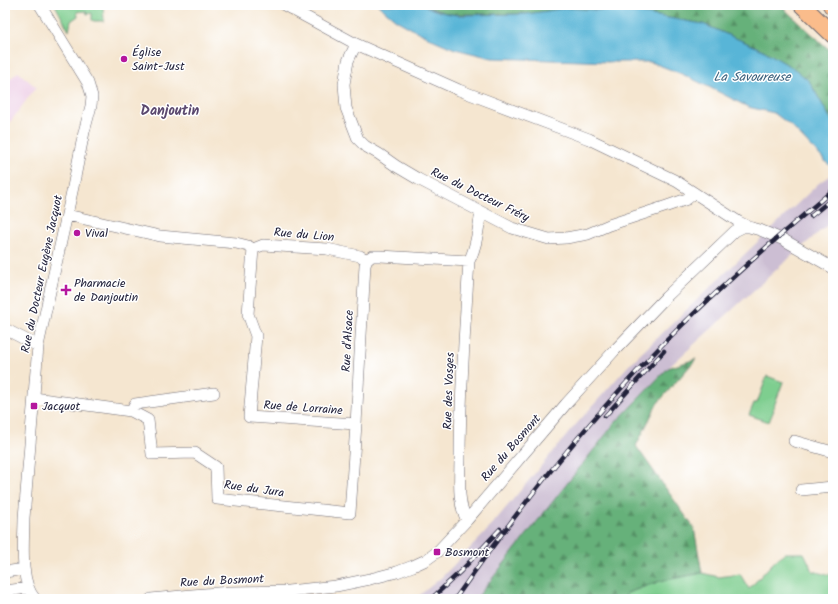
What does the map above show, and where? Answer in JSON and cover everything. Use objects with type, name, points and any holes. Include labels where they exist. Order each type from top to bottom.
[{"type":"highway","points":[[796,5],[827,30]]},
{"type":"highway","points":[[802,5],[827,30]]},
{"type":"street","name":"Rue du Docteur Eugène Jacquot","points":[[28,588],[24,569],[24,518],[38,346],[92,96],[88,82],[40,5]]},
{"type":"street","points":[[284,5],[356,44],[459,90],[589,140],[676,181],[739,222],[784,240],[833,268]]},
{"type":"street","name":"Rue du Docteur Fréry","points":[[356,44],[348,61],[344,84],[346,108],[358,139],[365,146],[418,179],[512,228],[549,239],[588,234],[687,199],[694,193]]},
{"type":"street","name":"Rue des Vosges","points":[[467,520],[464,515],[460,492],[460,415],[469,261],[475,246],[481,212]]},
{"type":"street","name":"Rue du Lion","points":[[67,215],[160,236],[236,243],[253,249],[263,245],[327,249],[360,256],[366,260]]},
{"type":"street","name":"Rue du Bosmont","points":[[151,599],[230,592],[288,591],[336,586],[370,579],[413,566],[426,560],[437,552],[467,520],[566,404],[666,296],[729,236],[739,228],[749,227]]},
{"type":"street","name":"Rue de Lorraine","points":[[253,249],[248,314],[256,336],[249,417],[356,424]]},
{"type":"street","points":[[366,260],[372,256],[380,256],[469,261]]},
{"type":"street","name":"Rue d'Alsace","points":[[356,424],[366,260]]},
{"type":"street","points":[[5,329],[38,346]]},
{"type":"street","points":[[131,411],[135,404],[214,393]]},
{"type":"street","name":"Rue du Jura","points":[[34,398],[131,411],[148,420],[152,454],[195,453],[216,466],[217,499],[350,513],[356,424]]},
{"type":"street","points":[[794,440],[833,452]]},
{"type":"street","points":[[801,490],[833,487]]},
{"type":"street","points":[[5,572],[24,569]]},
{"type":"street","points":[[5,592],[28,588],[35,599]]},
{"type":"shaded area","points":[[18,72],[36,87],[5,129],[5,77],[11,78]]},
{"type":"shaded area","points":[[832,174],[833,220],[668,368],[614,424],[476,599],[415,599],[442,577],[484,534],[572,429],[629,365],[819,183]]},
{"type":"green space","points":[[55,5],[103,5],[104,21],[92,20],[92,13],[87,14],[86,11],[77,12],[78,16],[71,21],[69,31]]},
{"type":"green space","points":[[424,5],[780,5],[833,53],[833,123],[809,81],[796,70],[763,50],[703,24],[640,13],[567,8],[527,14],[449,14]]},
{"type":"green space","points":[[696,359],[657,404],[636,446],[694,528],[702,573],[660,581],[627,593],[625,597],[627,599],[476,599],[614,424],[668,368]]},
{"type":"green space","points":[[767,376],[783,382],[769,422],[749,415],[754,403],[757,403]]},
{"type":"green space","points":[[784,553],[804,553],[813,571],[827,575],[833,572],[833,599],[627,599],[625,597],[627,593],[660,581],[702,573],[719,577],[740,574],[749,589]]},
{"type":"water","name":"La Savoureuse","points":[[378,5],[424,5],[441,12],[459,15],[527,14],[567,8],[640,13],[703,24],[763,50],[796,70],[809,81],[833,123],[833,169],[790,125],[774,113],[748,107],[682,74],[651,62],[492,58],[455,49],[436,41],[396,20]]},
{"type":"railway","points":[[455,599],[527,500],[605,406],[681,326],[767,247],[833,190]]},
{"type":"railway","points":[[811,216],[833,198]]},
{"type":"railway","points":[[605,416],[664,351]]},
{"type":"railway","points":[[431,599],[461,571],[500,529]]},
{"type":"place","name":"Église Saint-Just","points":[[124,59]]},
{"type":"place","name":"Vival","points":[[77,233]]},
{"type":"place","name":"Pharmacie de Danjoutin","points":[[66,290]]},
{"type":"place","name":"Jacquot","points":[[34,406]]},
{"type":"place","name":"Bosmont","points":[[437,552]]},
{"type":"district","name":"Danjoutin","points":[[170,111]]}]
